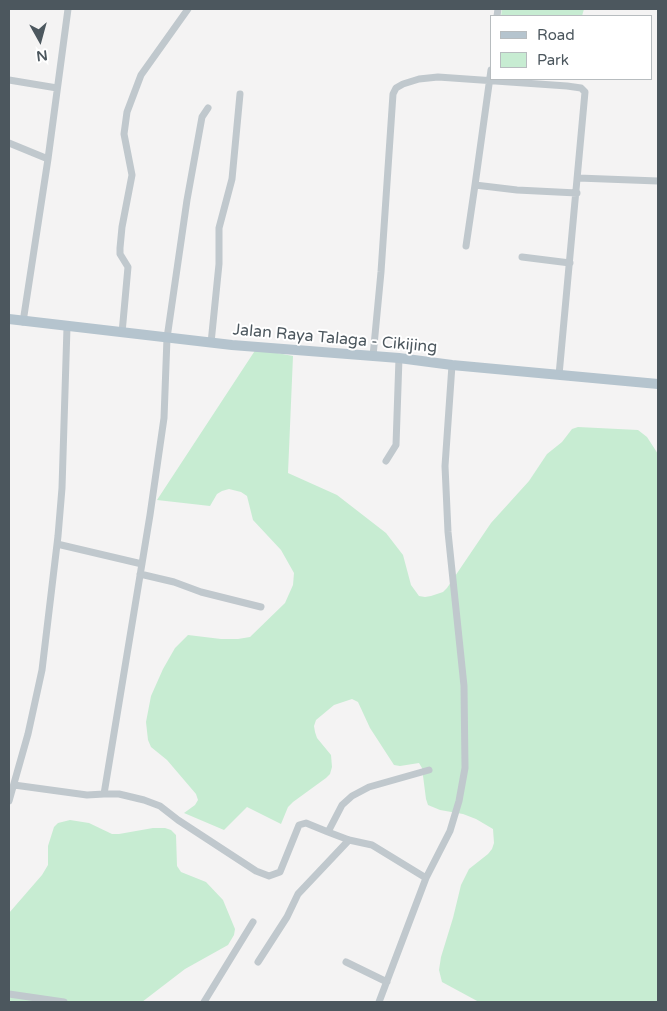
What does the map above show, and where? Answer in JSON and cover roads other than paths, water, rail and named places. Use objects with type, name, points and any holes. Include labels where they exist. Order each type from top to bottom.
[{"type":"main road","name":"Jalan Raya Talaga - Cikijing","points":[[9,319],[167,338],[399,358],[452,365],[658,384]]},
{"type":"street","points":[[23,322],[48,159],[68,9]]},
{"type":"street","points":[[122,333],[128,267],[120,254],[120,248],[132,175],[124,134],[126,112],[141,75],[188,9]]},
{"type":"street","points":[[374,356],[382,263],[392,94],[396,88],[403,84],[438,76],[567,86],[584,89],[577,193],[559,375]]},
{"type":"street","points":[[9,80],[58,88]]},
{"type":"street","points":[[466,246],[490,80]]},
{"type":"street","points":[[211,342],[219,264],[219,228],[232,179],[240,94]]},
{"type":"street","points":[[104,794],[164,418],[167,338],[187,200],[202,117],[208,108]]},
{"type":"street","points":[[9,143],[48,159]]},
{"type":"street","points":[[578,178],[658,181]]},
{"type":"street","points":[[475,185],[516,190],[577,193]]},
{"type":"street","points":[[522,257],[570,262]]},
{"type":"street","points":[[9,801],[28,734],[42,670],[62,488],[67,327]]},
{"type":"street","points":[[386,461],[396,445],[399,358]]},
{"type":"street","points":[[379,1002],[426,878],[450,831],[459,801],[464,768],[464,686],[448,532],[446,466],[452,365]]},
{"type":"street","points":[[57,544],[142,564]]},
{"type":"street","points":[[140,574],[261,607]]},
{"type":"street","points":[[328,832],[342,805],[352,796],[369,787],[429,770]]},
{"type":"street","points":[[14,785],[87,795],[120,794],[144,800],[160,806],[178,820],[256,871],[268,876],[280,872],[299,824],[306,823],[349,840],[372,845],[426,878]]},
{"type":"street","points":[[258,962],[287,917],[298,894],[349,840]]},
{"type":"street","points":[[204,1002],[253,922]]},
{"type":"street","points":[[346,962],[387,982]]},
{"type":"street","points":[[9,994],[64,1002]]}]
